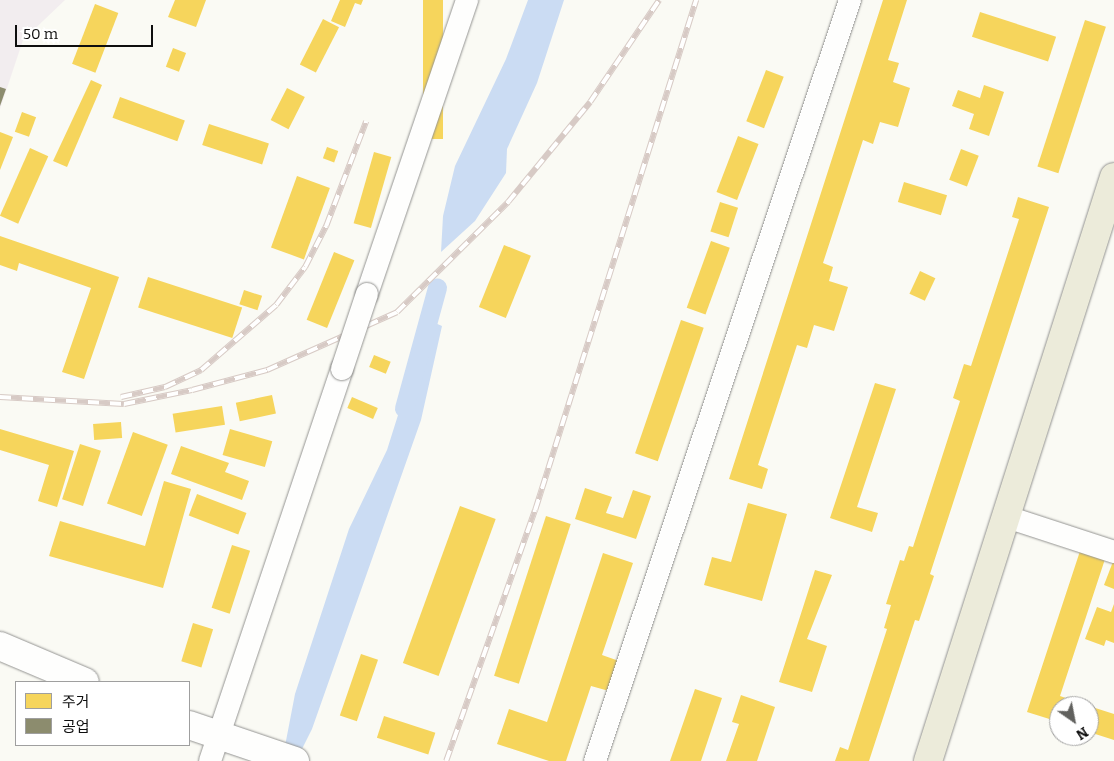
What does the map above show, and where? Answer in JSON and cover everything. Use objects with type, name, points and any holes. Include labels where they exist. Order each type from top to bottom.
[{"type":"main road","points":[[928,761],[1004,516],[1114,177]]},
{"type":"street","points":[[214,749],[467,0]]},
{"type":"street","points":[[595,761],[850,0]]},
{"type":"street","points":[[1004,516],[1114,552]]},
{"type":"street","points":[[0,646],[83,681]]},
{"type":"street","points":[[190,726],[214,749]]},
{"type":"street","points":[[214,749],[245,745],[295,761]]},
{"type":"shaded area","points":[[0,0],[65,0],[23,40],[0,109]]},
{"type":"water","points":[[528,0],[564,0],[537,83],[507,149],[506,173],[475,221],[441,252],[443,216],[455,166],[506,59]]},
{"type":"water","points":[[428,320],[442,326],[421,420],[312,729],[301,751],[285,746],[295,694],[349,529],[387,450]]},
{"type":"building: 주거","points":[[175,0],[206,0],[196,27],[168,17]]},
{"type":"building: 주거","points":[[340,0],[363,0],[361,5],[355,3],[345,27],[331,21]]},
{"type":"building: 주거","points":[[423,0],[443,0],[443,139],[423,139]]},
{"type":"building: 주거","points":[[883,0],[907,0],[888,60],[899,63],[893,82],[910,88],[898,127],[880,122],[873,144],[863,140],[823,263],[833,267],[829,281],[848,287],[834,331],[814,325],[807,348],[797,345],[758,465],[768,469],[762,489],[729,479]]},
{"type":"building: 주거","points":[[95,4],[118,13],[95,73],[72,64]]},
{"type":"building: 주거","points":[[980,12],[1056,37],[1048,61],[972,37]]},
{"type":"building: 주거","points":[[323,19],[339,27],[316,73],[300,64]]},
{"type":"building: 주거","points":[[1085,20],[1106,27],[1058,173],[1037,166]]},
{"type":"building: 주거","points":[[173,48],[186,53],[179,72],[166,67]]},
{"type":"building: 주거","points":[[766,70],[784,77],[764,128],[746,121]]},
{"type":"building: 주거","points":[[91,80],[102,85],[67,167],[53,161]]},
{"type":"building: 주거","points":[[984,85],[1004,92],[989,136],[969,129],[974,114],[952,106],[958,90],[980,98]]},
{"type":"building: 주거","points":[[287,88],[305,97],[288,129],[271,120]]},
{"type":"building: 주거","points":[[120,97],[185,121],[177,141],[112,118]]},
{"type":"building: 주거","points":[[22,112],[36,117],[29,137],[15,132]]},
{"type":"building: 주거","points":[[209,124],[269,143],[262,164],[202,145]]},
{"type":"building: 주거","points":[[0,132],[13,137],[0,170]]},
{"type":"building: 주거","points":[[738,136],[759,144],[737,200],[716,192]]},
{"type":"building: 주거","points":[[327,147],[338,151],[334,162],[323,158]]},
{"type":"building: 주거","points":[[30,148],[48,156],[18,224],[0,215]]},
{"type":"building: 주거","points":[[961,149],[979,156],[967,187],[949,180]]},
{"type":"building: 주거","points":[[374,152],[391,157],[371,228],[354,223]]},
{"type":"building: 주거","points":[[297,176],[330,188],[304,259],[271,247]]},
{"type":"building: 주거","points":[[904,182],[947,195],[941,215],[898,202]]},
{"type":"building: 주거","points":[[1018,197],[1049,207],[930,574],[934,576],[919,621],[915,620],[869,761],[835,761],[840,747],[848,750],[887,629],[884,628],[891,605],[886,604],[900,560],[904,561],[909,546],[913,547],[960,401],[953,398],[964,364],[971,366],[1019,219],[1012,217]]},
{"type":"building: 주거","points":[[720,202],[738,208],[728,237],[710,231]]},
{"type":"building: 주거","points":[[0,236],[119,277],[84,379],[62,372],[91,288],[19,263],[17,271],[0,265]]},
{"type":"building: 주거","points":[[711,241],[730,248],[706,315],[687,308]]},
{"type":"building: 주거","points":[[504,245],[531,256],[506,318],[479,307]]},
{"type":"building: 주거","points":[[334,252],[354,260],[327,328],[307,320]]},
{"type":"building: 주거","points":[[920,271],[935,278],[925,301],[909,294]]},
{"type":"building: 주거","points":[[148,277],[242,308],[232,338],[138,307]]},
{"type":"building: 주거","points":[[244,290],[262,296],[257,310],[239,304]]},
{"type":"building: 주거","points":[[681,320],[704,328],[658,461],[635,453]]},
{"type":"building: 주거","points":[[374,355],[391,362],[386,374],[369,367]]},
{"type":"building: 주거","points":[[875,383],[896,389],[857,507],[878,513],[872,532],[830,518]]},
{"type":"building: 주거","points":[[272,395],[276,414],[240,421],[236,403]]},
{"type":"building: 주거","points":[[352,397],[378,408],[373,419],[347,408]]},
{"type":"building: 주거","points":[[222,406],[225,425],[176,433],[173,414]]},
{"type":"building: 주거","points":[[121,422],[122,438],[94,440],[93,424]]},
{"type":"building: 주거","points":[[0,429],[74,451],[57,507],[38,501],[49,465],[0,450]]},
{"type":"building: 주거","points":[[230,429],[272,441],[265,467],[223,455]]},
{"type":"building: 주거","points":[[133,432],[168,445],[142,516],[107,503]]},
{"type":"building: 주거","points":[[80,444],[101,451],[83,506],[62,499]]},
{"type":"building: 주거","points":[[181,446],[229,463],[225,472],[249,481],[242,500],[171,474]]},
{"type":"building: 주거","points":[[164,481],[191,489],[163,588],[49,556],[60,521],[145,546]]},
{"type":"building: 주거","points":[[585,488],[612,497],[606,513],[623,518],[633,490],[651,496],[636,539],[575,519]]},
{"type":"building: 주거","points":[[197,494],[246,513],[238,534],[189,515]]},
{"type":"building: 주거","points":[[748,503],[787,514],[762,601],[704,585],[712,557],[731,562]]},
{"type":"building: 주거","points":[[460,506],[496,519],[439,676],[403,663]]},
{"type":"building: 주거","points":[[546,516],[571,524],[519,684],[494,676]]},
{"type":"building: 주거","points":[[232,545],[250,551],[230,614],[212,608]]},
{"type":"building: 주거","points":[[1082,545],[1107,553],[1060,696],[1049,696],[1049,719],[1027,712]]},
{"type":"building: 주거","points":[[603,553],[633,563],[602,655],[619,661],[609,691],[591,686],[566,761],[549,761],[497,744],[509,709],[547,722]]},
{"type":"building: 주거","points":[[1114,559],[1114,589],[1104,585]]},
{"type":"building: 주거","points":[[815,570],[832,575],[807,639],[827,646],[812,692],[779,682]]},
{"type":"building: 주거","points":[[1114,604],[1114,643],[1106,640],[1104,646],[1085,639],[1097,607],[1111,612]]},
{"type":"building: 주거","points":[[193,623],[213,629],[201,667],[181,661]]},
{"type":"building: 주거","points":[[361,654],[378,660],[357,721],[340,715]]},
{"type":"building: 주거","points":[[695,689],[722,698],[701,761],[670,761]]},
{"type":"building: 주거","points":[[741,695],[775,707],[757,761],[726,761],[739,724],[732,722]]},
{"type":"building: 주거","points":[[1099,709],[1114,714],[1114,740],[1099,735]]},
{"type":"building: 주거","points":[[384,716],[435,733],[428,755],[377,738]]},
{"type":"building: 공업","points":[[0,87],[6,89],[0,106]]},
{"type":"waterway","points":[[404,408],[437,287]]},
{"type":"railway","points":[[0,397],[124,404],[192,390],[267,370],[397,312],[508,202],[590,102],[659,0]]},
{"type":"railway","points":[[446,761],[535,510],[696,0]]},
{"type":"railway","points":[[121,397],[165,387],[201,370],[276,305],[305,267],[326,226],[366,121]]}]
